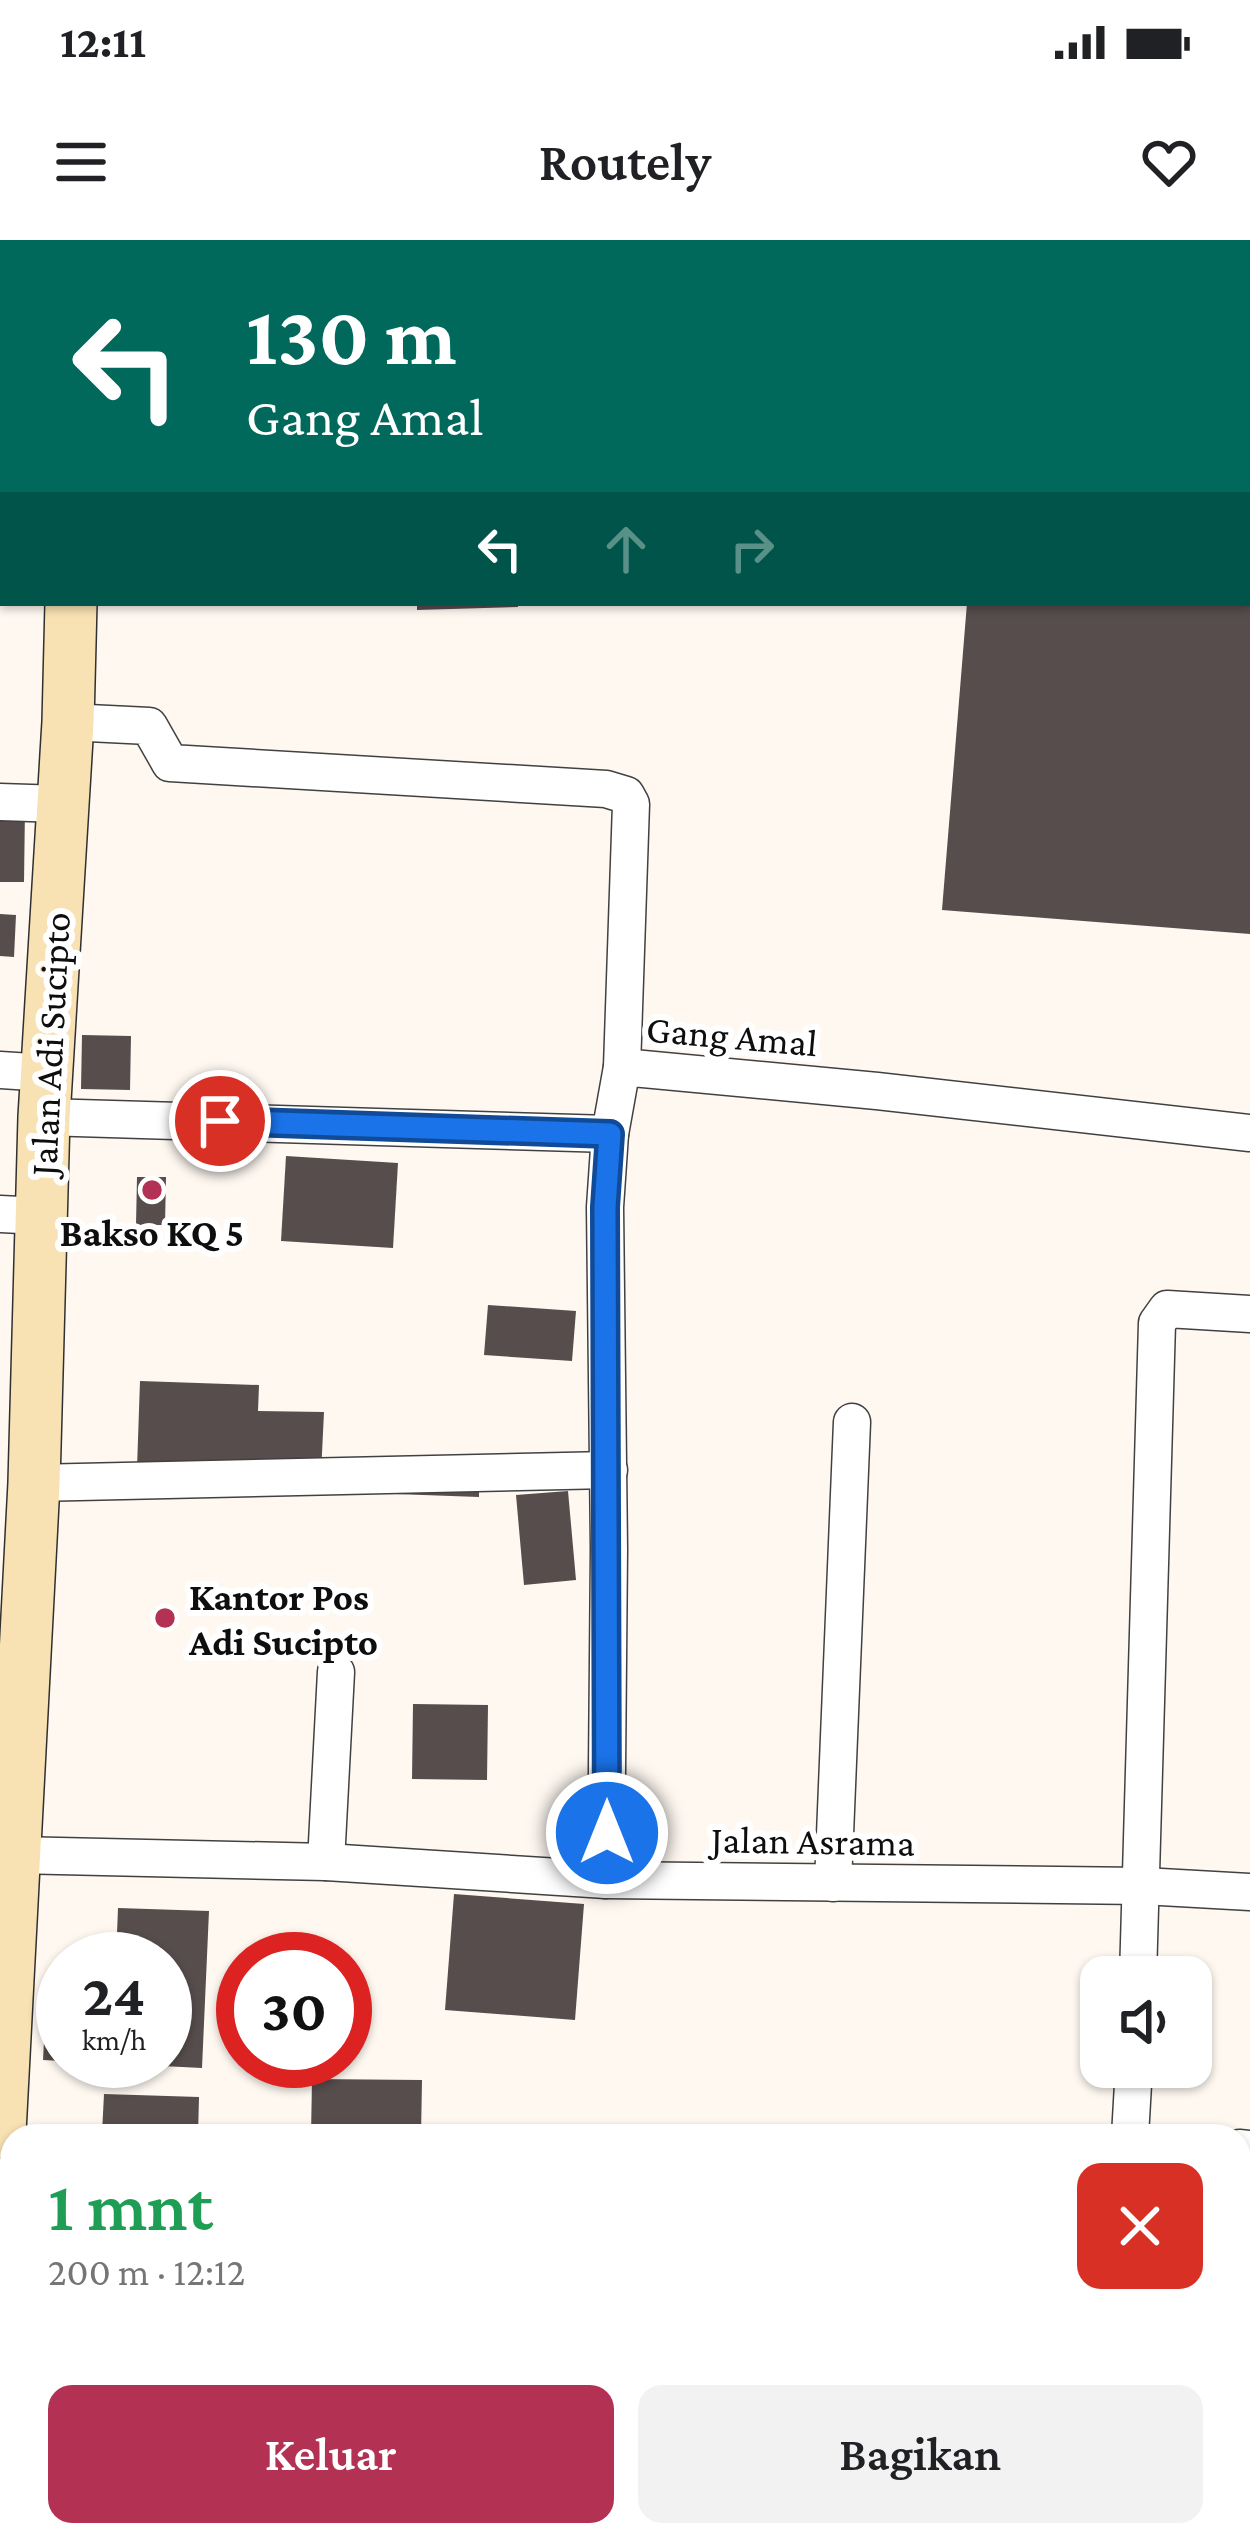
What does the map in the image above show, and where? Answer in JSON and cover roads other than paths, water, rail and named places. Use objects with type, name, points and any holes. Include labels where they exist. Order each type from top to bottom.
[{"type":"main road","name":"Jalan Adi Sucipto","points":[[0,2124],[11,1716],[34,1483],[21,1215],[30,1087],[62,804],[71,606]]},
{"type":"street","points":[[68,722],[149,726],[170,763],[606,789],[626,795],[631,804],[622,1067]]},
{"type":"street","points":[[0,802],[62,804]]},
{"type":"street","name":"Gang Amal","points":[[606,1880],[609,1470],[605,1207],[610,1134],[622,1067],[1250,1133]]},
{"type":"street","points":[[30,1087],[610,1134]]},
{"type":"street","points":[[1139,1956],[1157,1322],[1167,1309],[1250,1314]]},
{"type":"street","points":[[833,1883],[852,1422]]},
{"type":"street","points":[[34,1483],[609,1470]]},
{"type":"street","points":[[326,1862],[337,1672]]},
{"type":"street","name":"Jalan Asrama","points":[[10,1839],[606,1880],[1143,1886],[1250,1892]]},
{"type":"street","points":[[1131,2124],[1133,2088]]},
{"type":"place","name":"Bakso KQ 5","points":[[152,1190]]},
{"type":"place","name":"Kantor Pos Adi Sucipto","points":[[165,1618]]}]
